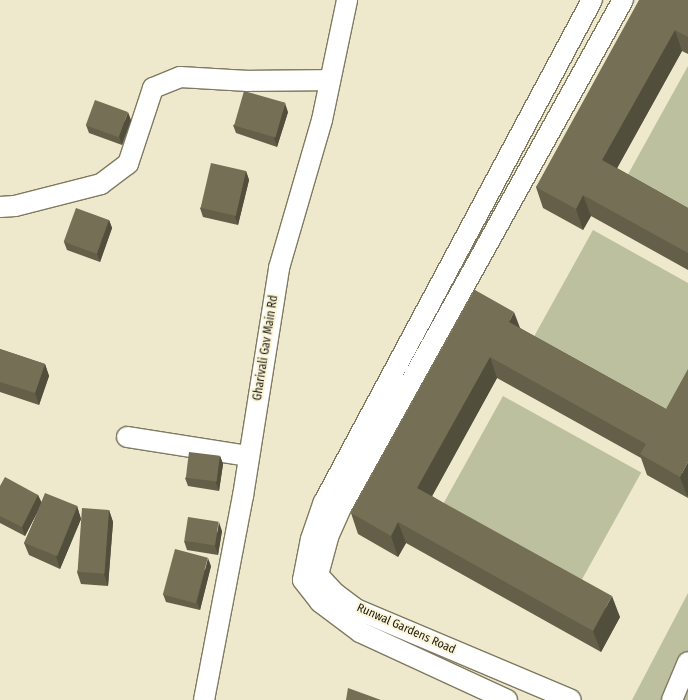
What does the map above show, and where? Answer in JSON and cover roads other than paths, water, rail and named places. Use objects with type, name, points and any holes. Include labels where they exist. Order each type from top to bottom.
[{"type":"street","name":"Gharivali Gav Main Rd","points":[[204,700],[249,456],[279,268],[322,120],[347,0]]},
{"type":"street","points":[[311,578],[311,539],[324,502],[592,0]]},
{"type":"street","points":[[311,578],[342,506],[623,0]]},
{"type":"street","points":[[0,207],[15,206],[101,184],[128,164],[154,88],[180,77],[248,81],[330,80]]},
{"type":"street","points":[[127,437],[249,456]]},
{"type":"street","name":"Runwal Gardens Road","points":[[311,578],[320,602],[360,632],[507,700]]},
{"type":"street","name":"Runwal Gardens Road","points":[[311,578],[356,609],[571,700]]},
{"type":"street","points":[[672,700],[688,662]]}]
